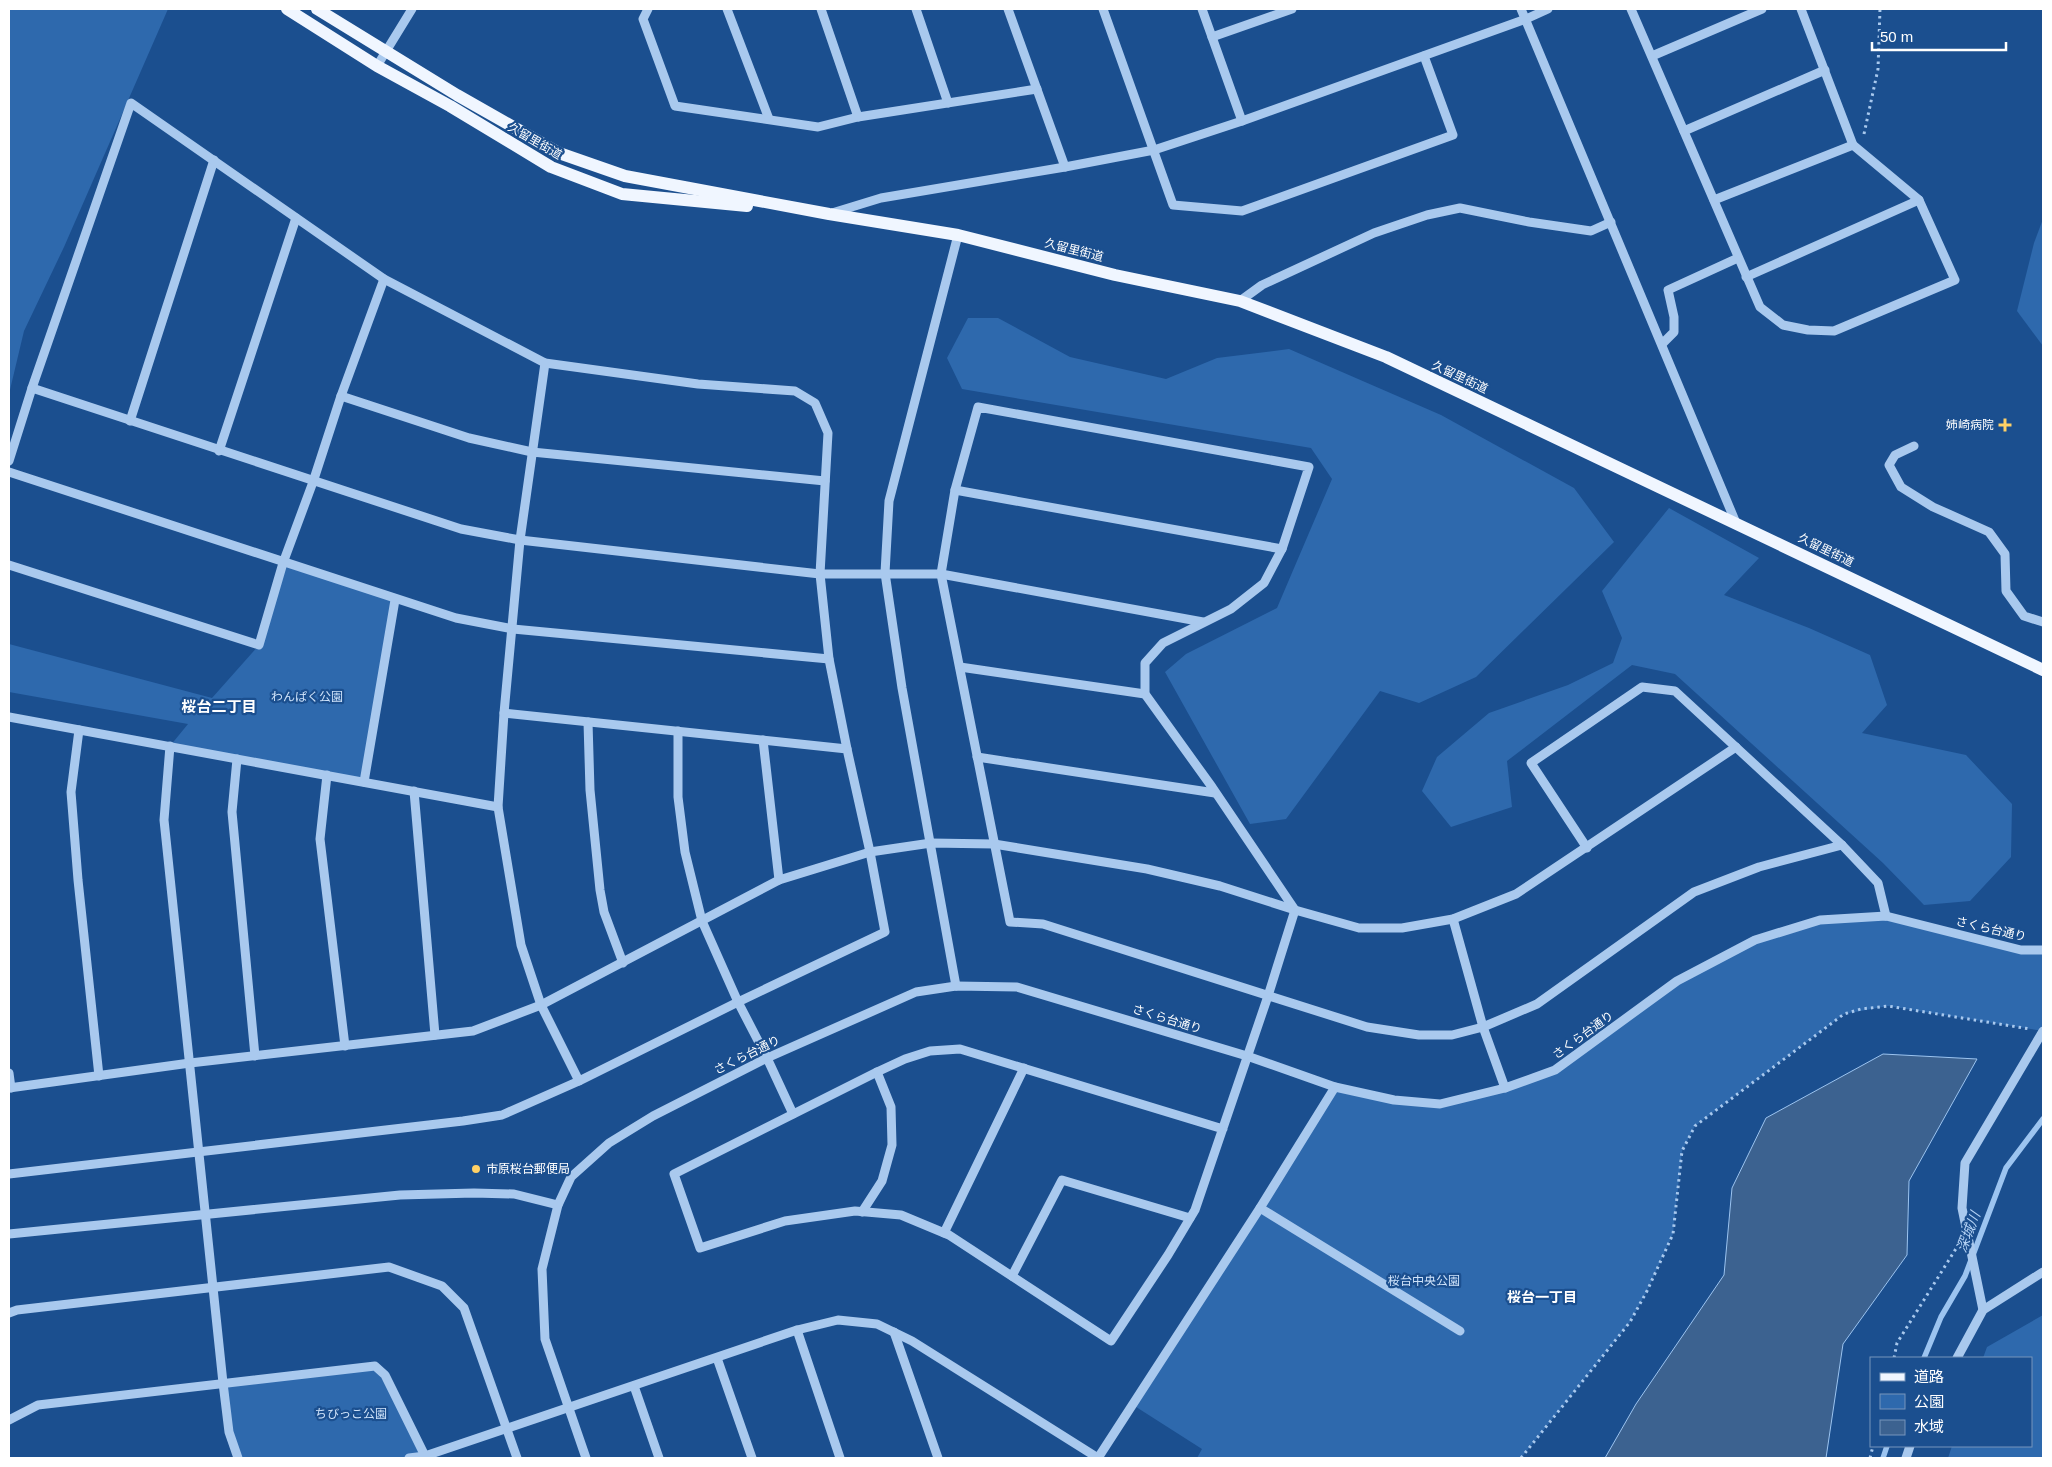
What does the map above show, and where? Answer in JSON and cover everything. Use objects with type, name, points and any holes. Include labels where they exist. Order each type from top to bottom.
[{"type":"main road","name":"久留里街道","points":[[287,9],[377,66],[450,106],[551,167],[622,194],[829,214]]},
{"type":"main road","name":"久留里街道","points":[[317,9],[559,153],[625,176],[829,214],[958,235],[1115,275],[1240,301],[1386,357],[1736,522],[2043,670]]},
{"type":"street","points":[[377,66],[412,9]]},
{"type":"street","points":[[648,9],[643,19],[675,106],[818,128],[858,117],[1037,89]]},
{"type":"street","points":[[727,9],[769,119]]},
{"type":"street","points":[[821,9],[858,117]]},
{"type":"street","points":[[916,9],[948,103]]},
{"type":"street","points":[[1008,9],[1065,167]]},
{"type":"street","points":[[1103,9],[1173,204],[1242,211],[1453,135],[1424,56]]},
{"type":"street","points":[[1202,9],[1242,121]]},
{"type":"street","points":[[1212,37],[1292,9]]},
{"type":"street","points":[[1521,9],[1736,522]]},
{"type":"street","points":[[829,214],[881,198],[1154,150],[1242,121],[1424,56],[1526,19],[1548,9]]},
{"type":"street","points":[[1631,9],[1760,307],[1783,324],[1808,330],[1834,331],[1955,280],[1920,200],[1857,148],[1801,9]]},
{"type":"street","points":[[1652,56],[1762,9]]},
{"type":"street","points":[[1684,131],[1825,70]]},
{"type":"street","points":[[9,461],[32,388],[130,103],[384,279],[545,363],[698,384],[795,391],[815,403],[828,432],[820,574],[829,659],[885,932],[579,1081],[502,1115],[9,1174]]},
{"type":"street","points":[[1714,200],[1857,148]]},
{"type":"street","points":[[130,420],[214,160]]},
{"type":"street","points":[[1746,277],[1920,200]]},
{"type":"street","points":[[1240,301],[1262,285],[1339,249],[1374,233],[1427,215],[1460,208],[1529,222],[1591,231],[1611,222]]},
{"type":"street","points":[[219,451],[296,218]]},
{"type":"street","points":[[956,986],[902,688],[885,573],[889,501],[958,235]]},
{"type":"street","points":[[1662,344],[1674,332],[1674,317],[1668,290],[1738,258]]},
{"type":"street","points":[[9,565],[259,645],[283,563],[314,482],[341,396],[384,279]]},
{"type":"street","points":[[545,363],[520,540],[504,713],[498,807],[521,945],[541,1005],[579,1081]]},
{"type":"street","points":[[32,388],[461,529],[520,540],[820,574],[941,574],[1204,622]]},
{"type":"street","points":[[341,396],[469,438],[532,452],[825,481]]},
{"type":"street","points":[[1295,910],[1146,694],[1145,663],[1163,642],[1231,609],[1264,583],[1282,549],[1309,467],[978,407],[955,490],[941,574],[1010,922],[1043,924],[1367,1027],[1419,1035],[1452,1035],[1483,1027],[1537,1004],[1694,892],[1759,867],[1842,846]]},
{"type":"street","points":[[1914,446],[1895,455],[1888,465],[1901,487],[1933,507],[1989,532],[2004,554],[2006,592],[2024,616],[2043,622]]},
{"type":"street","points":[[9,472],[395,600],[456,618],[513,629],[829,659]]},
{"type":"street","points":[[955,490],[1282,549]]},
{"type":"street","points":[[364,782],[395,600]]},
{"type":"street","points":[[960,667],[1146,694]]},
{"type":"street","points":[[1587,848],[1530,763],[1642,687],[1675,692],[1842,846],[1878,883],[1886,916]]},
{"type":"street","points":[[504,713],[847,749]]},
{"type":"street","points":[[9,717],[498,807]]},
{"type":"street","points":[[588,722],[590,790],[600,890],[604,912],[623,963]]},
{"type":"street","points":[[79,730],[71,792],[99,1076]]},
{"type":"street","points":[[678,731],[678,797],[686,852],[702,921],[738,1002],[767,1058],[792,1114]]},
{"type":"street","points":[[763,740],[779,880]]},
{"type":"street","points":[[170,746],[164,820],[223,1383],[229,1432],[238,1458]]},
{"type":"street","points":[[9,1073],[10,1088],[190,1063],[473,1031],[541,1005],[779,880],[870,852],[931,843],[994,844],[1156,871],[1220,886],[1359,928],[1402,928],[1453,919],[1516,894],[1736,747]]},
{"type":"street","points":[[977,757],[1215,793]]},
{"type":"street","points":[[237,758],[232,812],[255,1056]]},
{"type":"street","points":[[327,775],[320,839],[345,1046]]},
{"type":"street","points":[[414,792],[435,1036]]},
{"type":"street","points":[[1223,1129],[960,1049],[930,1051],[905,1059],[877,1072],[674,1174],[700,1248],[785,1221],[855,1211],[901,1215],[944,1233],[1111,1341],[1168,1255],[1195,1210],[1223,1129],[1247,1056],[1268,996],[1295,910]]},
{"type":"street","name":"さくら台通り","points":[[586,1458],[546,1339],[544,1319],[542,1269],[558,1205],[571,1177],[609,1143],[652,1116],[767,1058],[916,992],[956,986],[1018,987],[1247,1056],[1335,1087],[1394,1100],[1440,1104],[1505,1088],[1555,1070],[1677,981],[1755,940],[1820,920],[1886,916],[2021,950],[2043,950]]},
{"type":"street","points":[[1453,919],[1483,1027],[1505,1088]]},
{"type":"street","points":[[1983,1310],[1962,1208],[1965,1163],[2043,1031]]},
{"type":"street","points":[[944,1233],[1024,1068]]},
{"type":"street","points":[[862,1212],[882,1181],[892,1145],[891,1107],[877,1072]]},
{"type":"street","points":[[409,1458],[425,1457],[797,1330],[838,1320],[877,1324],[894,1332],[1098,1458],[1260,1208],[1335,1087]]},
{"type":"street","points":[[1012,1276],[1062,1180],[1190,1218]]},
{"type":"street","points":[[9,1234],[400,1195],[514,1194],[558,1205]]},
{"type":"street","points":[[1260,1208],[1460,1331]]},
{"type":"street","points":[[9,1313],[17,1310],[388,1267],[442,1286],[464,1308],[517,1458]]},
{"type":"street","points":[[1958,1357],[1983,1310],[2043,1272]]},
{"type":"street","points":[[797,1330],[840,1458]]},
{"type":"street","points":[[894,1332],[938,1458]]},
{"type":"street","points":[[717,1358],[752,1458]]},
{"type":"street","points":[[9,1420],[38,1405],[375,1366],[385,1375],[425,1457]]},
{"type":"street","points":[[634,1386],[659,1458]]},
{"type":"path","points":[[1857,148],[1878,70],[1880,9]]},
{"type":"path","points":[[1521,1458],[1630,1322],[1647,1291],[1673,1234],[1682,1151],[1695,1126],[1844,1014],[1861,1009],[1888,1006],[2043,1031]]},
{"type":"path","points":[[1894,1357],[1897,1343],[1967,1232]]},
{"type":"green space","points":[[9,9],[168,9],[64,247],[24,331],[9,394]]},
{"type":"green space","points":[[2043,219],[2043,346],[2017,311],[2034,243]]},
{"type":"green space","points":[[968,318],[998,318],[1070,357],[1166,379],[1217,358],[1289,349],[1441,415],[1574,488],[1614,542],[1476,677],[1419,703],[1380,691],[1286,819],[1250,824],[1165,672],[1186,654],[1277,608],[1332,479],[1311,448],[962,389],[947,358]]},
{"type":"green space","points":[[1669,508],[1759,558],[1724,595],[1809,628],[1870,655],[1887,705],[1862,733],[1966,755],[2012,804],[2011,857],[1970,901],[1924,905],[1883,863],[1675,674],[1632,665],[1507,761],[1512,807],[1451,827],[1422,791],[1437,757],[1489,713],[1568,685],[1613,663],[1622,638],[1602,591]]},
{"type":"green space","name":"わんぱく公園","points":[[283,563],[395,600],[364,782],[170,746],[188,724],[9,692],[9,644],[212,698],[259,645]]},
{"type":"green space","name":"桜台中央公園","points":[[1886,916],[2021,950],[2043,950],[2043,1031],[1888,1006],[1844,1014],[1695,1126],[1682,1151],[1673,1234],[1647,1291],[1630,1322],[1521,1458],[1197,1458],[1202,1449],[1133,1405],[1335,1087],[1440,1104],[1555,1070],[1677,981],[1755,940],[1820,920]]},
{"type":"green space","points":[[2043,1315],[2043,1458],[1948,1458],[1952,1447],[2032,1447],[2032,1357],[1983,1357],[1987,1347]]},
{"type":"green space","name":"ちびっこ公園","points":[[375,1366],[425,1456],[406,1458],[238,1458],[223,1383]]},
{"type":"water","points":[[1883,1054],[1977,1059],[1909,1181],[1907,1255],[1843,1344],[1826,1458],[1605,1458],[1636,1404],[1724,1275],[1732,1188],[1766,1118]]},
{"type":"waterway","name":"深城川","points":[[1924,1357],[1941,1317],[1965,1276],[2006,1168],[2043,1119]]},
{"type":"waterway","name":"深城川","points":[[1883,1458],[1887,1447]]},
{"type":"place","name":"姉崎病院","points":[[2005,425]]},
{"type":"place","name":"市原桜台郵便局","points":[[476,1169]]},
{"type":"district","name":"桜台二丁目","points":[[219,707]]},
{"type":"district","name":"桜台一丁目","points":[[1542,1297]]}]
